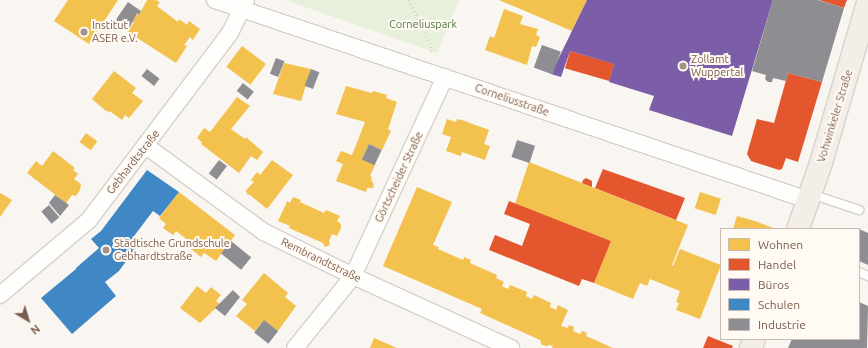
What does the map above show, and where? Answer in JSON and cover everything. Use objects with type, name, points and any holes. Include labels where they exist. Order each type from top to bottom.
[{"type":"main road","name":"Vohwinkeler Straße","points":[[798,228],[821,163],[868,2]]},
{"type":"street","name":"Corneliusstraße","points":[[215,0],[244,4],[440,76],[809,197]]},
{"type":"street","name":"Gebhardtstraße","points":[[0,295],[88,220],[146,146],[230,33],[244,4]]},
{"type":"street","name":"Görtscheider Straße","points":[[295,348],[353,276],[440,76]]},
{"type":"street","name":"Rembrandtstraße","points":[[146,146],[264,232],[353,276],[511,348]]},
{"type":"lane","points":[[809,197],[859,210]]},
{"type":"path","points":[[410,0],[430,43],[440,76]]},
{"type":"green space","name":"Corneliuspark","points":[[285,0],[459,0],[437,53]]},
{"type":"building: Wohnen","name":"Institut ASER e.V.","points":[[68,0],[118,0],[89,44],[54,21]]},
{"type":"building: Wohnen","points":[[147,0],[156,0],[160,2],[157,6],[178,22],[179,19],[187,25],[189,21],[200,29],[193,40],[190,37],[184,45],[187,46],[176,63],[128,32],[134,22],[132,21],[137,13],[139,15]]},
{"type":"building: Wohnen","points":[[499,0],[587,0],[572,31]]},
{"type":"building: Wohnen","points":[[504,9],[523,16],[520,24],[538,29],[536,35],[540,37],[536,47],[532,46],[527,65],[485,50],[490,36],[494,38]]},
{"type":"building: Wohnen","points":[[242,46],[266,64],[250,85],[226,67]]},
{"type":"building: Wohnen","points":[[284,63],[311,69],[301,101],[273,94]]},
{"type":"building: Wohnen","points":[[114,71],[136,88],[132,93],[143,101],[129,118],[125,115],[122,120],[111,112],[106,111],[92,99]]},
{"type":"building: Wohnen","points":[[346,86],[372,93],[373,91],[387,95],[386,98],[397,102],[388,129],[391,131],[382,150],[369,144],[362,159],[375,165],[370,176],[372,177],[371,180],[374,184],[373,188],[367,188],[366,192],[336,181],[343,164],[336,161],[341,151],[352,155],[365,122],[336,114]]},
{"type":"building: Wohnen","points":[[237,97],[250,106],[231,129],[245,139],[246,137],[263,152],[257,160],[251,156],[239,173],[201,144],[202,142],[197,138],[204,128],[210,132]]},
{"type":"building: Wohnen","points":[[447,119],[456,122],[457,119],[462,120],[489,130],[484,144],[490,146],[485,160],[462,152],[461,156],[446,151],[451,137],[442,134]]},
{"type":"building: Wohnen","points":[[86,133],[97,141],[91,150],[80,142]]},
{"type":"building: Wohnen","points":[[53,151],[75,168],[73,170],[78,174],[74,179],[81,184],[80,190],[76,196],[72,195],[66,203],[27,173],[36,161],[42,166]]},
{"type":"building: Wohnen","points":[[272,160],[293,175],[267,209],[247,194],[246,190],[254,182],[251,180],[257,172],[260,175]]},
{"type":"building: Wohnen","points":[[529,162],[688,225],[672,265],[673,266],[680,249],[720,265],[700,319],[676,310],[679,303],[676,302],[680,291],[650,279],[647,286],[640,283],[633,299],[594,283],[611,241],[515,204]]},
{"type":"building: Wohnen","points":[[417,187],[452,202],[433,245],[439,247],[438,249],[463,260],[464,257],[471,260],[470,263],[497,275],[496,278],[504,282],[502,286],[508,289],[510,285],[527,292],[526,296],[532,299],[534,295],[551,303],[550,307],[556,310],[558,305],[568,310],[561,326],[568,328],[569,325],[574,327],[573,331],[580,334],[582,331],[587,333],[586,336],[613,348],[552,348],[553,346],[550,345],[542,345],[540,340],[480,313],[482,309],[383,266]]},
{"type":"building: Wohnen","points":[[179,192],[235,235],[216,261],[204,253],[201,257],[191,249],[194,245],[176,231],[173,235],[163,228],[166,224],[159,218]]},
{"type":"building: Wohnen","points":[[700,192],[721,199],[716,215],[695,208]]},
{"type":"building: Wohnen","points":[[0,193],[12,200],[0,217]]},
{"type":"building: Wohnen","points":[[293,197],[301,200],[300,202],[324,213],[326,210],[340,216],[337,221],[341,224],[341,228],[337,236],[332,234],[329,241],[330,245],[325,247],[323,243],[289,228],[290,226],[278,221],[287,201],[290,203]]},
{"type":"building: Wohnen","points":[[737,216],[773,228],[733,228]]},
{"type":"building: Wohnen","points":[[264,273],[288,293],[285,297],[296,306],[278,331],[264,320],[255,331],[236,316],[247,304],[242,300]]},
{"type":"building: Wohnen","points":[[197,286],[206,293],[211,287],[221,295],[216,301],[220,304],[200,323],[180,308]]},
{"type":"building: Wohnen","points":[[374,338],[397,348],[370,348]]},
{"type":"building: Handel","points":[[819,0],[847,0],[844,8]]},
{"type":"building: Handel","points":[[570,51],[614,64],[609,81],[565,68]]},
{"type":"building: Handel","points":[[788,73],[822,82],[798,162],[786,158],[782,169],[779,170],[751,161],[747,154],[757,119],[774,123]]},
{"type":"building: Handel","points":[[603,169],[685,198],[676,220],[595,188]]},
{"type":"building: Handel","points":[[586,178],[592,181],[592,187],[582,183]]},
{"type":"building: Handel","points":[[509,201],[611,241],[594,283],[582,279],[579,286],[489,250],[495,235],[522,246],[530,224],[504,214]]},
{"type":"building: Handel","points":[[708,336],[733,346],[732,348],[703,348]]},
{"type":"building: Büros","name":"Zollamt Wuppertal","points":[[587,0],[773,0],[732,136],[649,110],[654,96],[609,82],[614,64],[570,51],[561,77],[551,74]]},
{"type":"building: Schulen","points":[[147,170],[179,192],[160,216],[153,211],[128,244],[135,249],[119,271],[105,282],[116,296],[72,334],[41,298],[99,248],[91,239],[101,231]]},
{"type":"building: Industrie","points":[[773,0],[818,0],[844,8],[822,82],[788,73],[786,81],[773,78],[772,82],[768,82],[765,79],[766,75],[752,71]]},
{"type":"building: Industrie","points":[[128,2],[141,11],[139,15],[137,13],[128,31],[115,21]]},
{"type":"building: Industrie","points":[[542,45],[561,52],[553,74],[534,68]]},
{"type":"building: Industrie","points":[[276,58],[284,61],[278,77],[270,74]]},
{"type":"building: Industrie","points":[[147,69],[160,79],[154,86],[141,76]]},
{"type":"building: Industrie","points":[[311,69],[319,72],[313,89],[305,86]]},
{"type":"building: Industrie","points":[[243,83],[254,92],[248,100],[237,91]]},
{"type":"building: Industrie","points":[[517,140],[535,146],[530,163],[511,157]]},
{"type":"building: Industrie","points":[[369,144],[382,150],[375,165],[362,159]]},
{"type":"building: Industrie","points":[[219,160],[227,166],[217,180],[209,174]]},
{"type":"building: Industrie","points":[[55,195],[69,205],[60,216],[49,203]]},
{"type":"building: Industrie","points":[[49,205],[59,217],[52,224],[41,211]]},
{"type":"building: Industrie","points":[[860,229],[868,233],[868,265],[860,261]]},
{"type":"building: Industrie","points":[[231,241],[251,257],[241,270],[221,253]]},
{"type":"building: Industrie","points":[[233,290],[240,297],[225,316],[215,308]]},
{"type":"building: Industrie","points":[[860,302],[868,306],[867,348],[788,348],[792,340],[860,340]]},
{"type":"building: Industrie","points":[[264,320],[278,331],[268,344],[254,333]]},
{"type":"place","name":"Institut ASER e.V.","points":[[84,32]]},
{"type":"place","name":"Zollamt Wuppertal","points":[[683,66]]},
{"type":"place","name":"Städtische Grundschule Gebhardtstraße","points":[[106,250]]}]
